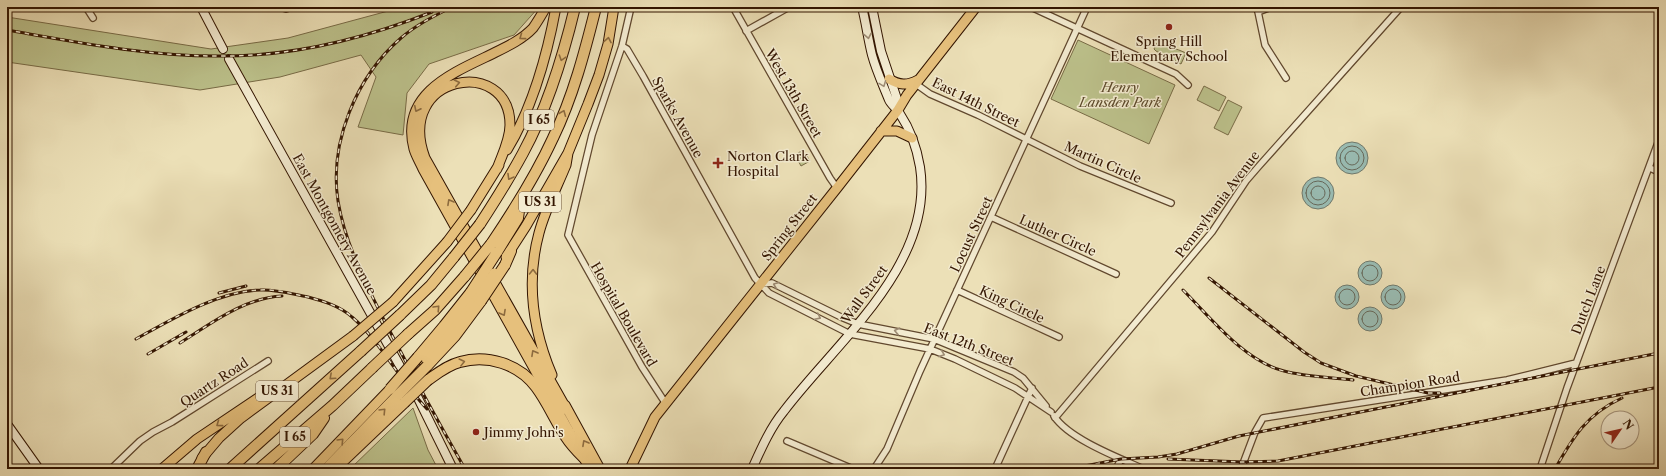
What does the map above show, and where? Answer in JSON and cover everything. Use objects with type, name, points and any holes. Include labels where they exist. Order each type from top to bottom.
[{"type":"highway","name":"I 65","points":[[230,469],[361,351],[431,285],[480,224],[524,153],[541,116],[554,84],[566,46],[575,7]]},
{"type":"highway","name":"I 65","points":[[259,469],[332,406],[435,310],[491,244],[521,198],[553,138],[569,99],[596,7]]},
{"type":"highway","points":[[476,297],[497,252],[518,218],[521,198]]},
{"type":"highway","points":[[334,469],[397,396],[422,361],[444,326],[476,297],[503,264],[511,250]]},
{"type":"highway","points":[[326,469],[397,396],[459,362],[476,359],[496,361],[516,369],[537,388],[566,437],[584,458]]},
{"type":"highway","points":[[276,469],[312,434],[332,406]]},
{"type":"highway","points":[[197,469],[206,452]]},
{"type":"main road","points":[[546,7],[533,28],[524,36],[506,47],[458,70],[428,91],[418,106],[414,116],[412,137],[414,150],[423,169],[590,469]]},
{"type":"main road","name":"US 31","points":[[192,469],[206,452],[241,418],[352,336],[393,302],[447,242],[471,210],[515,138],[535,90],[556,7]]},
{"type":"main road","name":"US 31","points":[[511,250],[568,153],[599,75],[608,44],[614,7]]},
{"type":"main road","name":"Spring Street","points":[[630,469],[650,427],[666,404],[898,110],[918,81],[976,7]]},
{"type":"main road","points":[[889,79],[894,82],[905,84],[918,81]]},
{"type":"main road","points":[[496,168],[503,153],[510,128],[507,110],[501,98],[485,86],[471,81],[456,82],[440,90],[428,104],[420,122],[420,138],[425,158],[600,469]]},
{"type":"main road","points":[[881,131],[897,131],[912,138]]},
{"type":"main road","points":[[567,410],[547,364],[538,337],[532,300],[533,265],[539,233],[566,165],[568,153]]},
{"type":"main road","points":[[162,469],[197,439],[225,419],[301,369],[323,358]]},
{"type":"main road","points":[[314,469],[397,396]]},
{"type":"street","points":[[86,7],[92,18]]},
{"type":"street","points":[[201,7],[223,49]]},
{"type":"street","points":[[280,7],[286,9],[292,7]]},
{"type":"street","points":[[622,46],[631,7]]},
{"type":"street","name":"West 13th Street","points":[[733,7],[837,188]]},
{"type":"street","points":[[746,31],[790,7]]},
{"type":"street","points":[[862,7],[876,69],[890,102],[898,110]]},
{"type":"street","points":[[872,7],[880,51],[897,99],[898,110]]},
{"type":"street","points":[[1031,7],[1176,74],[1188,85]]},
{"type":"street","name":"Locust Street","points":[[874,469],[887,449],[934,339],[1087,7]]},
{"type":"street","points":[[1271,7],[1258,9],[1265,45],[1286,78]]},
{"type":"street","name":"Pennsylvania Avenue","points":[[1055,418],[1212,232],[1246,181],[1401,7]]},
{"type":"street","name":"Hospital Boulevard","points":[[622,46],[592,135],[569,232],[569,239],[642,367],[666,404]]},
{"type":"street","name":"Sparks Avenue","points":[[622,46],[627,49],[755,278],[761,284]]},
{"type":"street","name":"East Montgomery Avenue","points":[[229,59],[420,401],[453,469]]},
{"type":"street","name":"East 14th Street","points":[[918,81],[930,94],[1027,139]]},
{"type":"street","name":"Wall Street","points":[[752,469],[765,441],[783,411],[858,324],[900,264],[908,248],[917,223],[921,199],[921,176],[919,160],[912,138],[898,110]]},
{"type":"street","name":"Martin Circle","points":[[1027,139],[1080,166],[1171,203]]},
{"type":"street","name":"Dutch Lane","points":[[1540,469],[1576,363],[1642,184],[1650,168],[1659,140]]},
{"type":"street","points":[[1650,168],[1659,172]]},
{"type":"street","name":"Luther Circle","points":[[991,217],[1116,274]]},
{"type":"street","name":"East 12th Street","points":[[761,284],[772,283],[858,324],[934,339],[1014,372],[1023,378],[1055,418],[1073,434],[1121,459],[1144,469]]},
{"type":"street","name":"East 12th Street","points":[[761,284],[769,293],[850,334],[930,349],[972,366],[1028,396],[1051,412]]},
{"type":"street","name":"King Circle","points":[[957,290],[1059,337]]},
{"type":"street","name":"Quartz Road","points":[[111,469],[140,441],[153,432],[172,422],[268,361]]},
{"type":"street","name":"Champion Road","points":[[1241,469],[1255,432],[1263,418],[1507,380],[1576,363]]},
{"type":"street","points":[[995,469],[1032,388]]},
{"type":"street","points":[[7,424],[39,469]]},
{"type":"street","points":[[787,441],[853,469]]},
{"type":"street","points":[[1116,469],[1121,459]]},
{"type":"green space","points":[[403,7],[539,7],[514,35],[429,64],[407,93],[403,135],[358,127],[376,77],[361,55],[280,77],[200,90],[7,62],[7,17],[211,49],[288,38]]},
{"type":"green space","name":"Henry Lansden Park","points":[[1078,40],[1175,85],[1149,144],[1051,99]]},
{"type":"green space","points":[[1157,43],[1186,53],[1181,64],[1156,51],[1154,49]]},
{"type":"green space","points":[[1204,86],[1226,97],[1219,111],[1197,100]]},
{"type":"green space","points":[[1228,100],[1242,107],[1228,135],[1214,128]]},
{"type":"green space","points":[[803,150],[810,161],[801,166],[795,155]]},
{"type":"green space","points":[[413,408],[428,450],[438,469],[350,469]]},
{"type":"water","points":[[1352,142],[1361,145],[1365,149],[1368,158],[1365,167],[1361,171],[1352,174],[1343,171],[1339,167],[1336,158],[1339,149],[1343,145]]},
{"type":"water","points":[[1318,177],[1329,182],[1334,193],[1329,204],[1318,209],[1307,204],[1302,193],[1307,182]]},
{"type":"water","points":[[1370,261],[1375,262],[1381,268],[1381,278],[1375,284],[1370,285],[1365,284],[1359,278],[1358,273],[1359,268],[1365,262]]},
{"type":"water","points":[[1347,285],[1352,286],[1358,292],[1358,302],[1352,308],[1347,309],[1342,308],[1336,302],[1335,297],[1336,292],[1342,286]]},
{"type":"water","points":[[1393,285],[1398,286],[1404,292],[1404,302],[1398,308],[1393,309],[1388,308],[1382,302],[1381,297],[1382,292],[1388,286]]},
{"type":"water","points":[[1370,307],[1375,308],[1381,314],[1381,324],[1375,330],[1370,331],[1365,330],[1359,324],[1358,319],[1359,314],[1365,308]]},
{"type":"railway","points":[[452,7],[425,21],[407,33],[385,54],[371,72],[359,91],[349,112],[342,134],[336,179],[338,201],[345,232],[363,277],[384,320],[465,469]]},
{"type":"railway","points":[[7,30],[85,44],[164,54],[244,56],[299,50],[353,38],[406,22],[432,12]]},
{"type":"railway","points":[[1209,278],[1304,352],[1321,363],[1356,376],[1428,393],[1440,393]]},
{"type":"railway","points":[[219,293],[246,286]]},
{"type":"railway","points":[[136,339],[196,307],[228,295],[266,290],[308,297],[337,307],[352,317],[381,349],[417,398],[427,409]]},
{"type":"railway","points":[[1183,290],[1229,337],[1255,358],[1269,366],[1301,375],[1353,380]]},
{"type":"railway","points":[[180,343],[241,306],[255,301],[282,296]]},
{"type":"railway","points":[[148,354],[186,332]]},
{"type":"railway","points":[[1069,469],[1121,459],[1158,457],[1177,454],[1239,436],[1659,353]]},
{"type":"railway","points":[[1168,459],[1243,462],[1278,461],[1659,387]]},
{"type":"railway","points":[[1555,469],[1568,447],[1590,419],[1599,411],[1622,398]]},
{"type":"place","name":"Spring Hill Elementary School","points":[[1169,27]]},
{"type":"place","name":"Norton Clark Hospital","points":[[718,163]]},
{"type":"place","name":"Jimmy John's","points":[[476,432]]}]
